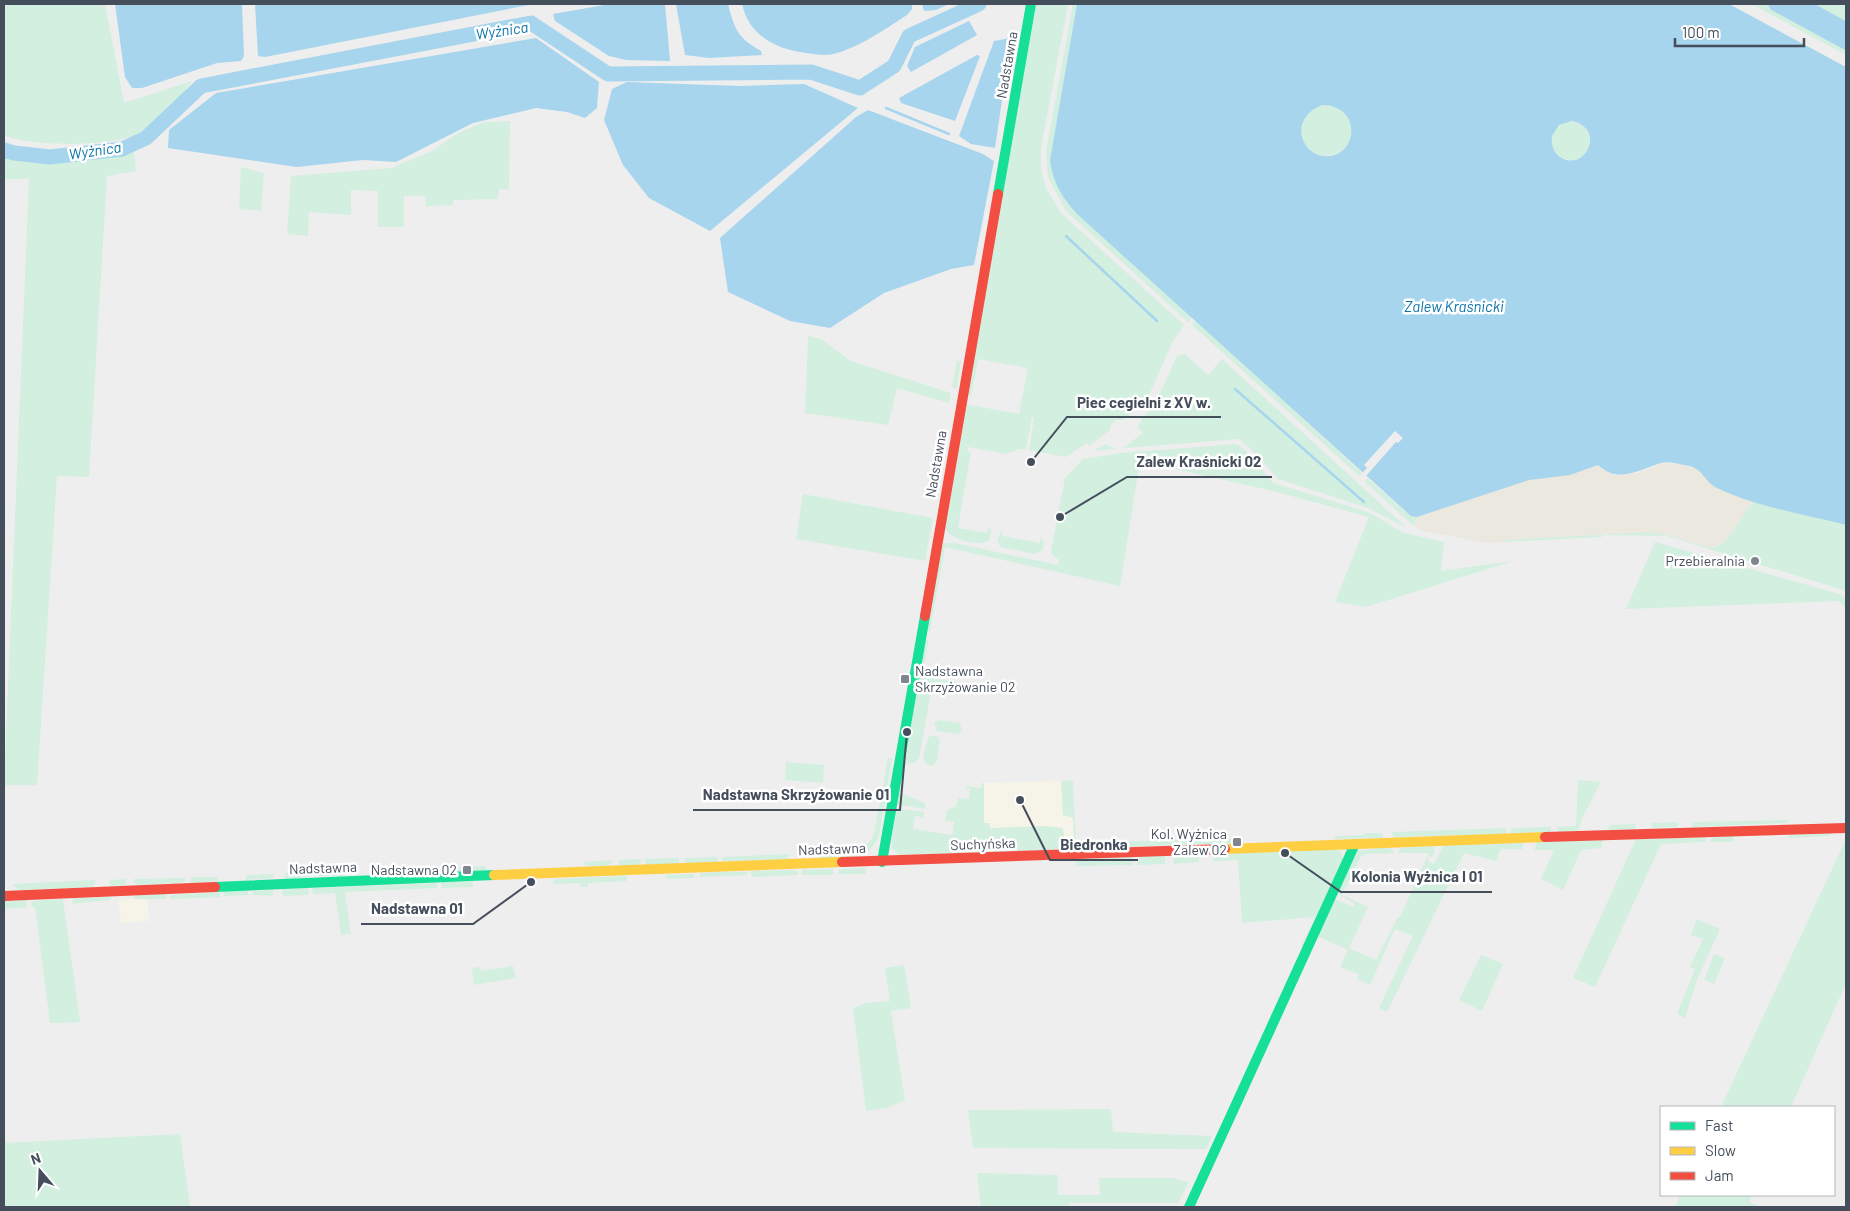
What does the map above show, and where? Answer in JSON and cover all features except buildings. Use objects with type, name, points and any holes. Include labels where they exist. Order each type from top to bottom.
[{"type":"street","name":"Nadstawna","points":[[4,896],[445,876],[882,862],[1031,4]]},
{"type":"street","name":"Suchyńska","points":[[882,862],[1816,827],[1846,828]]},
{"type":"street","points":[[1189,1207],[1355,844]]},
{"type":"shaded area","points":[[1073,780],[1076,843],[971,847],[982,783]]},
{"type":"shaded area","points":[[147,898],[149,921],[121,923],[118,900]]},
{"type":"green space","points":[[4,4],[105,4],[124,103],[192,81],[160,117],[137,134],[125,138],[70,144],[32,142],[4,135]]},
{"type":"green space","points":[[1036,4],[1068,4],[1041,148],[1041,170],[1046,188],[1062,214],[1184,325],[1172,343],[1146,402],[1123,420],[1116,420],[1111,425],[1110,430],[1089,446],[1087,443],[1066,457],[1029,450],[1034,418],[1032,417],[1026,449],[1019,449],[1006,454],[968,447],[967,451],[971,452],[958,528],[987,533],[989,527],[991,530],[990,540],[971,543],[951,535],[943,526],[964,404],[1019,414],[1028,368],[978,359],[971,397],[967,394]]},
{"type":"green space","points":[[1073,4],[1077,4],[1050,160],[1065,201],[1077,214],[1193,317],[1188,322],[1066,211],[1048,177],[1046,152]]},
{"type":"green space","points":[[1751,4],[1766,4],[1846,47],[1846,55]]},
{"type":"green space","points":[[1803,4],[1846,4],[1846,28]]},
{"type":"green space","points":[[1327,104],[1337,106],[1345,112],[1351,120],[1353,130],[1351,140],[1345,148],[1337,154],[1327,156],[1317,154],[1309,148],[1303,140],[1301,130],[1303,120],[1309,112],[1317,106]]},
{"type":"green space","points":[[510,121],[509,189],[499,189],[498,199],[453,200],[453,205],[426,206],[425,196],[404,196],[404,227],[378,227],[378,191],[351,190],[351,215],[309,212],[308,236],[287,234],[291,176],[391,168],[432,151],[458,133],[484,122]]},
{"type":"green space","points":[[1571,122],[1585,127],[1590,141],[1585,155],[1571,160],[1557,155],[1552,141],[1557,127]]},
{"type":"green space","points":[[134,151],[136,171],[107,176],[89,477],[57,476],[37,785],[4,785],[29,179],[4,179],[4,156],[35,162],[52,162]]},
{"type":"green space","points":[[241,167],[264,173],[261,211],[239,209]]},
{"type":"green space","points":[[1196,320],[1362,473],[1359,476],[1192,325]]},
{"type":"green space","points":[[808,336],[821,339],[851,361],[951,393],[949,403],[897,388],[888,425],[805,413]]},
{"type":"green space","points":[[1185,354],[1208,375],[1222,359],[1407,528],[1368,508],[1278,479],[1250,448],[1239,439],[1123,448],[1143,433],[1138,427],[1142,418],[1155,404],[1177,356]]},
{"type":"green space","points":[[957,361],[961,361],[957,389],[952,387]]},
{"type":"green space","points":[[1106,444],[1116,449],[1093,451]]},
{"type":"green space","points":[[1236,444],[1244,449],[1274,483],[1368,512],[1404,533],[1444,542],[1441,571],[1513,561],[1366,607],[1335,602],[1369,517],[1273,491],[1140,461],[1120,586],[945,547],[930,631],[928,631],[925,625],[940,547],[947,543],[955,543],[1058,565],[1059,560],[1052,555],[1051,551],[1065,478],[1083,459],[1122,453]]},
{"type":"green space","points":[[1367,478],[1411,516],[1417,517],[1414,526],[1365,482]]},
{"type":"green space","points":[[803,494],[933,518],[925,561],[796,539]]},
{"type":"green space","points":[[1753,501],[1846,525],[1846,591],[1667,536],[1603,535],[1602,537],[1502,542],[1502,540],[1648,532],[1667,535],[1712,548],[1725,542]]},
{"type":"green space","points":[[1003,529],[1002,536],[1040,543],[1041,537],[1044,543],[1043,550],[1035,554],[1001,547],[997,539]]},
{"type":"green space","points":[[1655,542],[1836,593],[1846,597],[1846,608],[1838,601],[1626,609]]},
{"type":"green space","points":[[929,639],[922,677],[983,686],[980,690],[954,685],[941,685],[931,692],[919,758],[914,763],[905,764],[924,641]]},
{"type":"green space","points":[[939,720],[960,723],[962,731],[958,734],[937,731],[934,723]]},
{"type":"green space","points":[[932,735],[938,737],[940,741],[937,761],[932,766],[926,764],[923,758],[928,738]]},
{"type":"green space","points":[[888,758],[892,759],[879,835],[875,844],[869,850],[855,857],[819,859],[816,854],[850,853],[864,848],[869,842],[874,834]]},
{"type":"green space","points":[[786,762],[824,765],[823,783],[785,780]]},
{"type":"green space","points":[[1073,780],[1076,843],[1234,838],[1235,843],[899,855],[891,847],[896,808],[924,812],[924,818],[915,816],[913,829],[952,835],[954,822],[945,821],[947,810],[956,806],[958,798],[969,799],[970,789],[966,788],[966,786],[981,788],[982,783],[984,783],[984,823],[990,823],[990,828],[1045,826],[1063,828],[1065,844],[1074,843],[1073,818],[1063,815],[1061,781]]},
{"type":"green space","points":[[1578,780],[1601,782],[1582,818],[1578,831],[1558,832],[1557,827],[1576,826]]},
{"type":"green space","points":[[898,794],[903,794],[925,803],[925,809],[895,804]]},
{"type":"green space","points":[[1790,820],[1787,823],[1692,827],[1693,822]]},
{"type":"green space","points":[[1677,822],[1678,827],[1652,828],[1651,823]]},
{"type":"green space","points":[[1636,824],[1635,829],[1608,830],[1609,825]]},
{"type":"green space","points":[[1551,827],[1551,832],[1511,833],[1511,828]]},
{"type":"green space","points":[[1506,828],[1507,834],[1393,837],[1392,832]]},
{"type":"green space","points":[[1828,831],[1831,834],[1830,836],[1788,838],[1792,833]]},
{"type":"green space","points":[[1365,833],[1382,833],[1383,838],[1335,839],[1335,836],[1364,835]]},
{"type":"green space","points":[[1713,835],[1734,835],[1733,842],[1710,842]]},
{"type":"green space","points":[[1706,836],[1705,842],[1661,844],[1595,987],[1573,978],[1636,839]]},
{"type":"green space","points":[[1846,839],[1846,983],[1791,1106],[1721,1106]]},
{"type":"green space","points":[[1603,840],[1601,848],[1581,850],[1563,890],[1541,879],[1554,850],[1534,850],[1537,842]]},
{"type":"green space","points":[[1523,843],[1523,849],[1501,849],[1496,861],[1464,853],[1387,1012],[1379,1008],[1413,936],[1395,929],[1370,985],[1357,979],[1359,974],[1340,967],[1348,950],[1317,936],[1335,899],[1354,907],[1355,904],[1337,893],[1358,851],[1388,847],[1394,851],[1394,853],[1366,854],[1361,856],[1342,895],[1368,907],[1349,948],[1376,960],[1398,917],[1400,917],[1429,853],[1398,853],[1401,848],[1433,846],[1435,850],[1432,857],[1428,856],[1428,861],[1434,864],[1444,845]]},
{"type":"green space","points":[[1334,849],[1341,852],[1343,860],[1305,946],[1302,945],[1315,917],[1242,923],[1238,860],[1213,861],[1213,855],[1215,854],[1283,851],[1283,856],[1287,856],[1287,851]]},
{"type":"green space","points":[[789,854],[788,860],[722,861],[722,857]]},
{"type":"green space","points":[[1198,854],[1199,862],[1174,864],[1173,859],[1175,855]]},
{"type":"green space","points":[[1165,855],[1165,864],[1137,865],[1140,856]]},
{"type":"green space","points":[[718,857],[718,862],[688,864],[683,858]]},
{"type":"green space","points":[[1131,857],[1133,865],[1075,866],[1077,859]]},
{"type":"green space","points":[[679,858],[679,864],[646,865],[645,859]]},
{"type":"green space","points":[[641,859],[639,865],[620,866],[618,860]]},
{"type":"green space","points":[[613,860],[609,866],[587,866],[582,862]]},
{"type":"green space","points":[[486,866],[486,871],[431,871],[431,868]]},
{"type":"green space","points":[[866,868],[866,874],[838,874],[839,869]]},
{"type":"green space","points":[[402,869],[401,874],[379,873],[379,870]]},
{"type":"green space","points":[[833,869],[833,875],[802,875],[802,870]]},
{"type":"green space","points":[[796,870],[798,875],[752,877],[751,871]]},
{"type":"green space","points":[[347,871],[344,876],[317,876],[316,872]]},
{"type":"green space","points":[[310,872],[310,877],[285,879],[285,873]]},
{"type":"green space","points":[[747,872],[748,875],[700,877],[700,873]]},
{"type":"green space","points":[[274,874],[273,878],[246,880],[246,875]]},
{"type":"green space","points":[[694,874],[694,878],[666,879],[666,875]]},
{"type":"green space","points":[[627,876],[627,881],[588,883],[588,887],[581,887],[579,883],[553,884],[554,879]]},
{"type":"green space","points":[[191,877],[218,877],[218,881],[190,883]]},
{"type":"green space","points":[[185,878],[184,882],[180,883],[138,885],[133,882],[134,879]]},
{"type":"green space","points":[[126,879],[126,885],[110,886],[109,880]]},
{"type":"green space","points":[[96,880],[93,887],[18,890],[13,884]]},
{"type":"green space","points":[[442,882],[473,882],[473,887],[441,888]]},
{"type":"green space","points":[[437,883],[437,888],[345,892],[351,934],[341,935],[335,893],[313,894],[312,888]]},
{"type":"green space","points":[[308,888],[309,895],[284,896],[282,893],[282,889]]},
{"type":"green space","points":[[248,890],[248,895],[224,896],[223,891]]},
{"type":"green space","points":[[273,890],[273,896],[253,895],[253,891]]},
{"type":"green space","points":[[219,892],[221,897],[171,899],[170,895]]},
{"type":"green space","points":[[166,893],[167,899],[134,899],[136,895]]},
{"type":"green space","points":[[111,897],[110,900],[72,904],[73,898]]},
{"type":"green space","points":[[63,899],[80,1022],[50,1023],[35,907],[32,907],[31,901]]},
{"type":"green space","points":[[27,900],[27,907],[4,909],[4,901]]},
{"type":"green space","points":[[1697,919],[1720,929],[1697,980],[1685,1018],[1677,1014],[1695,969],[1690,967],[1703,939],[1691,935]]},
{"type":"green space","points":[[1714,954],[1725,958],[1714,984],[1704,980]]},
{"type":"green space","points":[[1481,955],[1503,964],[1482,1011],[1459,1000]]},
{"type":"green space","points":[[904,965],[911,1008],[891,1011],[905,1100],[887,1108],[866,1111],[853,1008],[866,1003],[890,1001],[885,968]]},
{"type":"green space","points":[[513,966],[516,978],[474,985],[472,968],[480,967],[481,971]]},
{"type":"green space","points":[[1111,1109],[1113,1132],[1212,1136],[1206,1149],[973,1148],[968,1110]]},
{"type":"green space","points":[[180,1134],[190,1207],[4,1207],[4,1143]]},
{"type":"green space","points":[[977,1173],[1058,1175],[1058,1195],[1100,1195],[1099,1178],[1172,1178],[1189,1182],[1178,1203],[1069,1203],[1069,1207],[981,1207]]},
{"type":"green space","points":[[1680,1196],[1752,1196],[1749,1202],[1761,1207],[1675,1207]]},
{"type":"sand","points":[[1663,463],[1689,465],[1701,470],[1715,487],[1753,501],[1725,542],[1712,548],[1668,535],[1648,532],[1502,540],[1502,542],[1487,543],[1420,530],[1415,526],[1417,517],[1529,480],[1575,473],[1598,465],[1605,471],[1613,474],[1638,473]]},
{"type":"water","points":[[115,4],[242,4],[244,56],[241,61],[217,63],[142,88],[132,88],[125,77]]},
{"type":"water","points":[[255,4],[534,4],[265,57],[258,56]]},
{"type":"water","points":[[610,4],[665,4],[670,61],[626,60],[609,56],[555,21],[553,14]]},
{"type":"water","points":[[676,4],[728,4],[738,32],[761,51],[762,55],[709,58],[685,55]]},
{"type":"water","points":[[742,4],[912,4],[912,9],[907,15],[862,43],[843,51],[823,55],[784,48],[765,39],[751,25]]},
{"type":"water","points":[[922,4],[949,4],[936,10],[924,11]]},
{"type":"water","name":"Zalew Kraśnicki","points":[[1077,4],[1729,4],[1846,67],[1846,525],[1781,510],[1732,495],[1712,485],[1696,468],[1667,462],[1621,475],[1606,471],[1598,465],[1570,475],[1529,480],[1417,517],[1411,516],[1077,214],[1059,190],[1053,176],[1050,160]],"holes":[[[1322,105],[1336,107],[1345,114],[1350,122],[1349,142],[1344,150],[1335,155],[1323,156],[1315,154],[1302,138],[1302,126],[1307,115]],[[1572,121],[1583,126],[1588,132],[1590,140],[1584,155],[1577,159],[1569,160],[1560,157],[1556,153],[1553,148],[1552,136],[1559,125]]]},
{"type":"water","points":[[969,21],[977,35],[911,72],[907,66],[915,47]]},
{"type":"water","points":[[536,38],[599,82],[597,108],[585,118],[567,112],[536,108],[473,123],[396,162],[363,160],[297,167],[168,148],[169,130],[216,93]]},
{"type":"water","points":[[1011,38],[995,148],[971,144],[959,136],[994,41]]},
{"type":"water","points":[[977,55],[980,56],[955,121],[901,103],[899,98]]},
{"type":"water","points":[[627,82],[740,86],[804,84],[858,108],[710,231],[649,198],[623,165],[604,120],[612,89]]},
{"type":"water","points":[[868,110],[983,154],[994,161],[974,265],[951,269],[884,293],[830,328],[790,321],[728,292],[720,238],[856,117]]},
{"type":"pier","points":[[1395,431],[1403,438],[1398,443],[1396,442],[1366,476],[1365,480],[1360,475],[1367,468],[1364,465]]},
{"type":"waterway","name":"Wyżnica","points":[[4,150],[50,157],[122,149],[146,138],[201,86],[531,23],[608,74],[811,72],[860,88],[894,66],[909,36],[979,4]]},
{"type":"waterway","name":"Wyżnica","points":[[1776,4],[1846,42]]},
{"type":"waterway","name":"Wyżnica","points":[[1799,4],[1841,27]]},
{"type":"waterway","points":[[886,108],[949,134]]},
{"type":"waterway","points":[[1066,236],[1157,321]]},
{"type":"waterway","points":[[1235,389],[1364,502]]},
{"type":"traffic: fast","points":[[998,194],[1031,4]]},
{"type":"traffic: fast","points":[[882,862],[925,616]]},
{"type":"traffic: fast","points":[[1189,1207],[1355,844]]},
{"type":"traffic: fast","points":[[215,887],[494,875]]},
{"type":"traffic: slow","points":[[1225,849],[1545,837]]},
{"type":"traffic: slow","points":[[494,875],[842,862]]},
{"type":"traffic: jam","points":[[925,616],[998,194]]},
{"type":"traffic: jam","points":[[1545,837],[1846,828]]},
{"type":"traffic: jam","points":[[842,862],[1225,849]]},
{"type":"traffic: jam","points":[[4,896],[215,887]]},
{"type":"place","name":"Piec cegielni z XV w.","points":[[1031,462]]},
{"type":"place","name":"Zalew Kraśnicki 02","points":[[1060,517]]},
{"type":"place","name":"Przebieralnia","points":[[1755,561]]},
{"type":"place","name":"Nadstawna Skrzyżowanie 02","points":[[905,679]]},
{"type":"place","name":"Nadstawna Skrzyżowanie 01","points":[[907,732]]},
{"type":"place","name":"Biedronka","points":[[1020,800]]},
{"type":"place","name":"Kol. Wyżnica Zalew 02","points":[[1237,842]]},
{"type":"place","name":"Kolonia Wyżnica I 01","points":[[1285,853]]},
{"type":"place","name":"Nadstawna 02","points":[[467,870]]},
{"type":"place","name":"Nadstawna 01","points":[[531,882]]}]
